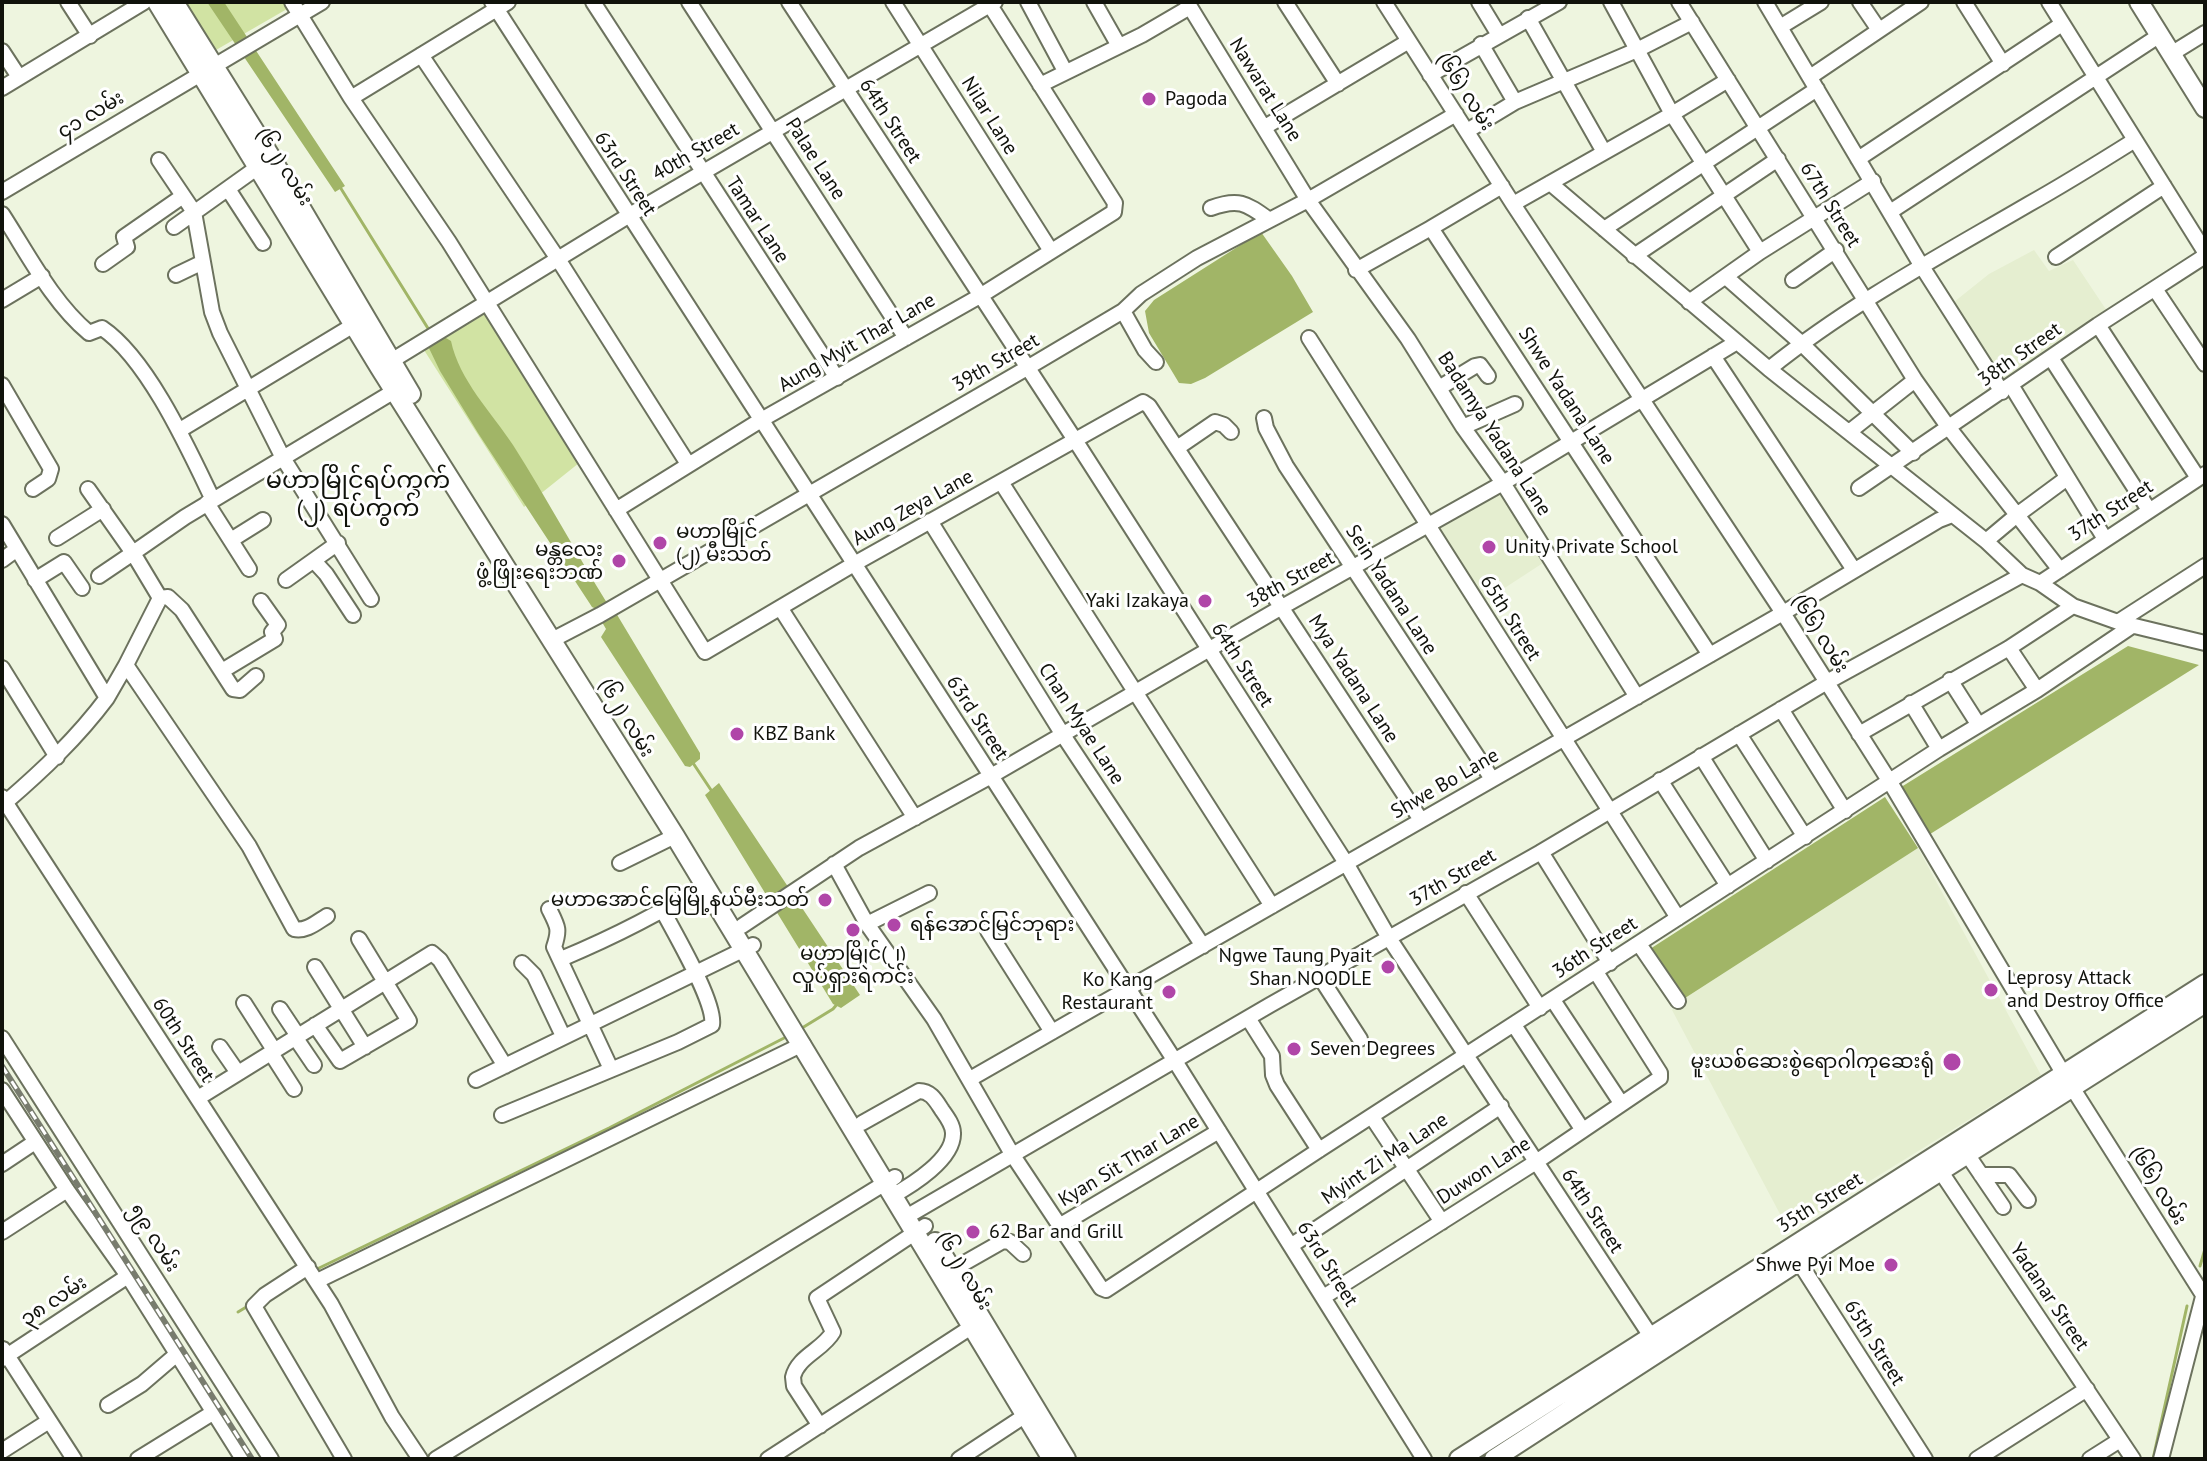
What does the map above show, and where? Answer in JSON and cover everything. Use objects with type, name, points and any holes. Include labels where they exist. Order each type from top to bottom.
[{"type":"main road","name":"(၆၂) လမ်း","points":[[157,2],[272,159],[360,321]]},
{"type":"main road","name":"(၆၂) လမ်း","points":[[174,2],[258,167],[360,321],[742,926],[749,948]]},
{"type":"main road","points":[[2139,2],[2205,108]]},
{"type":"main road","name":"(၆၂) လမ်း","points":[[557,637],[704,885],[749,948],[915,1221],[1030,1412],[1052,1459]]},
{"type":"main road","name":"35th Street","points":[[1459,1459],[1655,1344],[2202,996]]},
{"type":"main road","name":"(၆၂) လမ်း","points":[[800,1034],[862,1123],[894,1187]]},
{"type":"main road","name":"35th Street","points":[[1936,1164],[1967,1154],[2068,1081]]},
{"type":"main road","name":"(၆၂) လမ်း","points":[[915,1221],[952,1270],[977,1324]]},
{"type":"main road","name":"35th Street","points":[[1494,1459],[1655,1344]]},
{"type":"main road","name":"(၆၂) လမ်း","points":[[1030,1412],[1066,1459]]},
{"type":"street","points":[[68,2],[90,36]]},
{"type":"street","points":[[2,88],[144,2]]},
{"type":"street","name":"၄၁ လမ်း","points":[[2,192],[254,42],[296,9],[322,2]]},
{"type":"street","name":"Tamar Lane","points":[[593,2],[837,378]]},
{"type":"street","name":"Palae Lane","points":[[689,2],[906,338]]},
{"type":"street","name":"64th Street","points":[[789,2],[1075,440],[1346,863],[1389,938],[1468,1054],[1655,1344]]},
{"type":"street","name":"Nilar Lane","points":[[893,2],[1051,251]]},
{"type":"street","points":[[1028,2],[1065,71]]},
{"type":"street","points":[[1094,2],[1119,46]]},
{"type":"street","points":[[1285,2],[1338,84]]},
{"type":"street","name":"(၆၆) လမ်း","points":[[1384,2],[1827,682],[2068,1081],[2204,1293]]},
{"type":"street","points":[[1479,2],[1499,35]]},
{"type":"street","points":[[1611,2],[1672,114],[1760,252]]},
{"type":"street","name":"67th Street","points":[[1679,2],[1915,380],[2060,570]]},
{"type":"street","points":[[1765,2],[1921,265],[2067,478],[2105,539]]},
{"type":"street","points":[[1780,27],[1821,2]]},
{"type":"street","points":[[1860,2],[1879,30]]},
{"type":"street","points":[[1964,2],[2003,64]]},
{"type":"street","points":[[2049,2],[2205,254]]},
{"type":"street","points":[[991,3],[1040,85],[1119,46],[1188,4]]},
{"type":"street","name":"40th Street","points":[[386,364],[628,216],[991,3]]},
{"type":"street","points":[[1430,75],[1552,3]]},
{"type":"street","points":[[351,98],[499,4]]},
{"type":"street","name":"63rd Street","points":[[499,4],[628,216],[1175,1061],[1325,1296],[1424,1459]]},
{"type":"street","name":"Nawarat Lane","points":[[1188,4],[1308,200]]},
{"type":"street","points":[[1604,229],[1758,128],[1911,5]]},
{"type":"street","points":[[296,9],[351,98],[449,242],[660,579]]},
{"type":"street","points":[[1528,18],[1604,152]]},
{"type":"street","points":[[1467,131],[1515,102],[1637,50],[1692,22]]},
{"type":"street","points":[[1858,159],[2062,24]]},
{"type":"street","points":[[2171,54],[2205,33]]},
{"type":"street","points":[[1890,212],[2160,35]]},
{"type":"street","points":[[1265,127],[1409,41]]},
{"type":"street","points":[[1481,44],[1515,102]]},
{"type":"street","points":[[2,51],[19,77]]},
{"type":"street","points":[[421,55],[558,259],[688,464]]},
{"type":"street","points":[[1513,204],[1728,80]]},
{"type":"street","name":"Aung Myit Thar Lane","points":[[616,510],[761,420],[980,296],[1114,212],[1116,208],[1040,85]]},
{"type":"street","name":"39th Street","points":[[557,637],[1027,368],[1123,311],[1141,294],[1197,258],[1308,200],[1456,114]]},
{"type":"street","points":[[1769,369],[1801,343],[1921,265],[2135,140]]},
{"type":"street","points":[[1634,256],[1778,159]]},
{"type":"street","points":[[159,160],[194,212],[212,312],[249,390],[283,458],[371,599]]},
{"type":"street","points":[[174,227],[258,167]]},
{"type":"street","points":[[1689,302],[1760,252],[1873,181]]},
{"type":"street","points":[[1550,183],[1769,369],[1894,466],[1946,517],[1986,541],[2022,575],[2040,583],[2073,606],[2125,624],[2204,639]]},
{"type":"street","points":[[1356,270],[1502,186]]},
{"type":"street","points":[[2056,257],[2164,186]]},
{"type":"street","points":[[228,189],[263,243]]},
{"type":"street","points":[[103,264],[127,247],[124,237],[183,196]]},
{"type":"street","name":"Badamya Yadana Lane","points":[[1308,200],[1356,270],[1385,304],[1463,427],[1503,483],[1637,697]]},
{"type":"street","points":[[1211,208],[1228,201],[1237,202],[1253,208],[1268,219]]},
{"type":"street","points":[[2,214],[77,323],[89,333],[102,328],[115,338],[177,436],[249,569]]},
{"type":"street","name":"Shwe Yadana Lane","points":[[1431,228],[1710,655]]},
{"type":"street","points":[[1793,280],[1836,250]]},
{"type":"street","name":"38th Street","points":[[1859,488],[2205,254]]},
{"type":"street","points":[[176,275],[201,263]]},
{"type":"street","points":[[2,300],[42,276]]},
{"type":"street","points":[[1726,277],[1801,343],[1913,453]]},
{"type":"street","points":[[2155,289],[2205,364]]},
{"type":"street","points":[[1123,311],[1145,350],[1156,362]]},
{"type":"street","points":[[177,436],[360,321]]},
{"type":"street","points":[[2098,325],[2201,476]]},
{"type":"street","name":"65th Street","points":[[1309,338],[1678,918]]},
{"type":"street","name":"38th Street","points":[[742,926],[834,864],[1503,483],[1737,342]]},
{"type":"street","points":[[1713,356],[1854,570]]},
{"type":"street","points":[[2051,358],[2149,510]]},
{"type":"street","points":[[1439,388],[1475,366],[1480,365],[1488,376]]},
{"type":"street","points":[[1849,432],[1915,380]]},
{"type":"street","points":[[2,385],[51,469],[48,479],[33,489]]},
{"type":"street","points":[[99,576],[210,501],[400,387]]},
{"type":"street","name":"Aung Zeya Lane","points":[[660,579],[705,652],[854,564],[1143,402]]},
{"type":"street","name":"Mya Yadana Lane","points":[[1143,402],[1149,406],[1177,448],[1421,820]]},
{"type":"street","points":[[1463,427],[1515,404]]},
{"type":"street","name":"Sein Yadana Lane","points":[[1264,418],[1286,466],[1492,779]]},
{"type":"street","points":[[1177,448],[1215,422],[1231,432]]},
{"type":"street","name":"37th Street","points":[[2040,583],[2201,476]]},
{"type":"street","points":[[1986,541],[2067,478]]},
{"type":"street","points":[[1001,482],[1272,906]]},
{"type":"street","points":[[88,489],[160,598]]},
{"type":"street","points":[[57,538],[103,509]]},
{"type":"street","name":"Shwe Bo Lane","points":[[970,1079],[1946,517]]},
{"type":"street","points":[[231,540],[263,520]]},
{"type":"street","name":"Chan Myae Lane","points":[[930,521],[1063,735],[1203,946]]},
{"type":"street","points":[[2,524],[107,698]]},
{"type":"street","points":[[286,580],[338,543]]},
{"type":"street","points":[[2,560],[17,549]]},
{"type":"street","points":[[314,561],[333,583],[353,615]]},
{"type":"street","points":[[35,580],[64,562],[82,588]]},
{"type":"street","name":"36th Street","points":[[1059,1226],[1104,1290],[1939,749],[2110,642],[2125,624],[2205,566]]},
{"type":"street","name":"37th Street","points":[[820,1426],[794,1386],[793,1377],[801,1361],[833,1332],[832,1326],[812,1302],[915,1221],[1012,1154],[1541,852],[1827,682],[2022,575]]},
{"type":"street","points":[[160,598],[168,597],[177,604],[235,690],[256,676]]},
{"type":"street","points":[[4,800],[57,757],[107,698],[160,598]]},
{"type":"street","points":[[222,671],[275,639],[272,632],[278,625],[261,601]]},
{"type":"street","points":[[1859,734],[2009,648],[2073,606]]},
{"type":"street","points":[[781,609],[915,818]]},
{"type":"street","points":[[2009,648],[2037,690]]},
{"type":"street","points":[[126,665],[249,846],[294,929],[309,927],[327,916]]},
{"type":"street","points":[[2,668],[57,757]]},
{"type":"street","points":[[1950,680],[1978,724]]},
{"type":"street","points":[[1911,703],[1939,749]]},
{"type":"street","points":[[1781,709],[1845,811]]},
{"type":"street","points":[[1739,734],[1805,837]]},
{"type":"street","points":[[1701,756],[1767,861]]},
{"type":"street","points":[[1660,780],[1728,886]]},
{"type":"street","name":"60th Street","points":[[4,800],[331,1304],[392,1417],[420,1459]]},
{"type":"street","points":[[620,863],[675,836]]},
{"type":"street","points":[[1541,852],[1610,963]]},
{"type":"street","points":[[834,864],[867,924],[934,1019],[1012,1154],[1059,1226]]},
{"type":"street","points":[[561,959],[617,936],[704,885]]},
{"type":"street","points":[[867,924],[929,893]]},
{"type":"street","points":[[1466,893],[1621,1103]]},
{"type":"street","points":[[549,909],[559,930],[554,945],[611,1069]]},
{"type":"street","points":[[502,1115],[712,1025],[713,1014],[696,974],[663,911]]},
{"type":"street","points":[[988,931],[1052,1032]]},
{"type":"street","points":[[315,1025],[340,1061],[409,1021],[359,939]]},
{"type":"street","points":[[1639,944],[1678,1001]]},
{"type":"street","points":[[476,1080],[749,948]]},
{"type":"street","points":[[198,1098],[432,953],[505,1066]]},
{"type":"street","points":[[522,963],[534,975],[563,1036]]},
{"type":"street","points":[[315,967],[365,1047]]},
{"type":"street","name":"Duwon Lane","points":[[1325,1296],[1536,1162],[1661,1076],[1596,972]]},
{"type":"street","points":[[1320,977],[1360,1039]]},
{"type":"street","points":[[244,1003],[294,1089]]},
{"type":"street","points":[[280,1009],[314,1065]]},
{"type":"street","points":[[1248,1018],[1272,1056],[1277,1085],[1319,1150]]},
{"type":"street","points":[[1514,1025],[1582,1129]]},
{"type":"street","points":[[344,1459],[254,1306],[265,1295],[800,1034]]},
{"type":"street","name":"၅၉ လမ်း","points":[[2,1038],[271,1459]]},
{"type":"street","points":[[220,1047],[238,1073]]},
{"type":"street","points":[[436,1459],[894,1187],[931,1171],[947,1148],[953,1131],[932,1096],[925,1091],[919,1091],[862,1123]]},
{"type":"street","points":[[3,1094],[128,1276],[243,1459]]},
{"type":"street","name":"Myint Zi Ma Lane","points":[[1292,1245],[1501,1106]]},
{"type":"street","points":[[1372,1117],[1442,1222]]},
{"type":"street","name":"Kyan Sit Thar Lane","points":[[1059,1226],[1219,1131]]},
{"type":"street","points":[[2,1164],[35,1142]]},
{"type":"street","points":[[1967,1154],[2003,1207]]},
{"type":"street","name":"Yadanar Street","points":[[1936,1164],[2133,1459]]},
{"type":"street","points":[[1981,1175],[2009,1175],[2028,1200]]},
{"type":"street","points":[[2,1232],[67,1190]]},
{"type":"street","points":[[952,1270],[1003,1241],[1010,1242],[1023,1254]]},
{"type":"street","name":"65th Street","points":[[1794,1254],[1925,1459]]},
{"type":"street","name":"၃၈ လမ်း","points":[[4,1354],[128,1276]]},
{"type":"street","points":[[2161,1459],[2204,1293]]},
{"type":"street","points":[[768,1459],[977,1324]]},
{"type":"street","points":[[4,1354],[74,1459]]},
{"type":"street","points":[[108,1405],[142,1384],[177,1354]]},
{"type":"street","points":[[1977,1459],[2087,1389]]},
{"type":"street","points":[[138,1459],[214,1412]]},
{"type":"street","points":[[959,1459],[1030,1412]]},
{"type":"street","points":[[2,1451],[49,1421]]},
{"type":"street","points":[[2090,1459],[2120,1440]]},
{"type":"shaded area","points":[[186,2],[283,2],[287,9],[216,50]]},
{"type":"shaded area","points":[[207,2],[224,2],[345,186],[335,192]]},
{"type":"shaded area","points":[[1261,232],[1313,312],[1205,378],[1191,384],[1179,383],[1149,333],[1145,311],[1154,300]]},
{"type":"shaded area","points":[[2034,250],[2049,271],[2073,260],[2109,314],[2003,381],[1954,302],[1989,274]]},
{"type":"shaded area","points":[[485,314],[579,463],[524,507],[424,350]]},
{"type":"shaded area","points":[[441,335],[451,341],[469,383],[513,445],[607,603],[596,609],[592,607],[478,433],[427,344]]},
{"type":"shaded area","name":"Unity Private School","points":[[1499,493],[1543,563],[1480,604],[1434,530]]},
{"type":"shaded area","points":[[616,613],[700,753],[700,759],[690,767],[685,766],[601,637],[606,629],[602,622]]},
{"type":"shaded area","points":[[2128,646],[2199,665],[1927,836],[1898,789]]},
{"type":"shaded area","points":[[719,783],[860,995],[841,1008],[833,1004],[705,795]]},
{"type":"shaded area","points":[[1885,797],[1918,848],[1682,1000],[1650,949]]},
{"type":"shaded area","points":[[1918,848],[2041,1075],[1789,1231],[1672,1010],[1682,1000]]},
{"type":"waterway","points":[[340,187],[429,330]]},
{"type":"waterway","points":[[693,763],[711,790]]},
{"type":"waterway","points":[[802,1028],[838,1003]]},
{"type":"waterway","points":[[315,1270],[609,1128],[788,1036]]},
{"type":"waterway","points":[[2200,1266],[2205,1249]]},
{"type":"waterway","points":[[238,1312],[248,1306]]},
{"type":"waterway","points":[[2153,1459],[2187,1306]]},
{"type":"railway","points":[[2,1066],[252,1459]]},
{"type":"place","name":"Pagoda","points":[[1149,99]]},
{"type":"place","name":"မဟာမြိုင် (၂) မီးသတ်","points":[[660,543]]},
{"type":"place","name":"Unity Private School","points":[[1489,547]]},
{"type":"place","name":"မန္တလေး ဖွံ့ဖြိုးရေးဘဏ်","points":[[619,561]]},
{"type":"place","name":"Yaki Izakaya","points":[[1205,601]]},
{"type":"place","name":"KBZ Bank","points":[[737,734]]},
{"type":"place","name":"မဟာအောင်မြေမြို့နယ်မီးသတ်","points":[[825,900]]},
{"type":"place","name":"ရန်အောင်မြင်ဘုရား","points":[[894,925]]},
{"type":"place","name":"မဟာမြိုင်(၂) လှုပ်ရှားရဲကင်း","points":[[853,930]]},
{"type":"place","name":"Ngwe Taung Pyait Shan NOODLE","points":[[1388,967]]},
{"type":"place","name":"Leprosy Attack and Destroy Office","points":[[1991,990]]},
{"type":"place","name":"Ko Kang Restaurant","points":[[1169,992]]},
{"type":"place","name":"Seven Degrees","points":[[1294,1049]]},
{"type":"place","name":"မူးယစ်ဆေးစွဲရောဂါကုဆေးရုံ","points":[[1952,1062]]},
{"type":"place","name":"62 Bar and Grill","points":[[973,1232]]},
{"type":"place","name":"Shwe Pyi Moe","points":[[1891,1265]]},
{"type":"district","name":"မဟာမြိုင်ရပ်ကွက် (၂) ရပ်ကွက်","points":[[358,495]]}]
